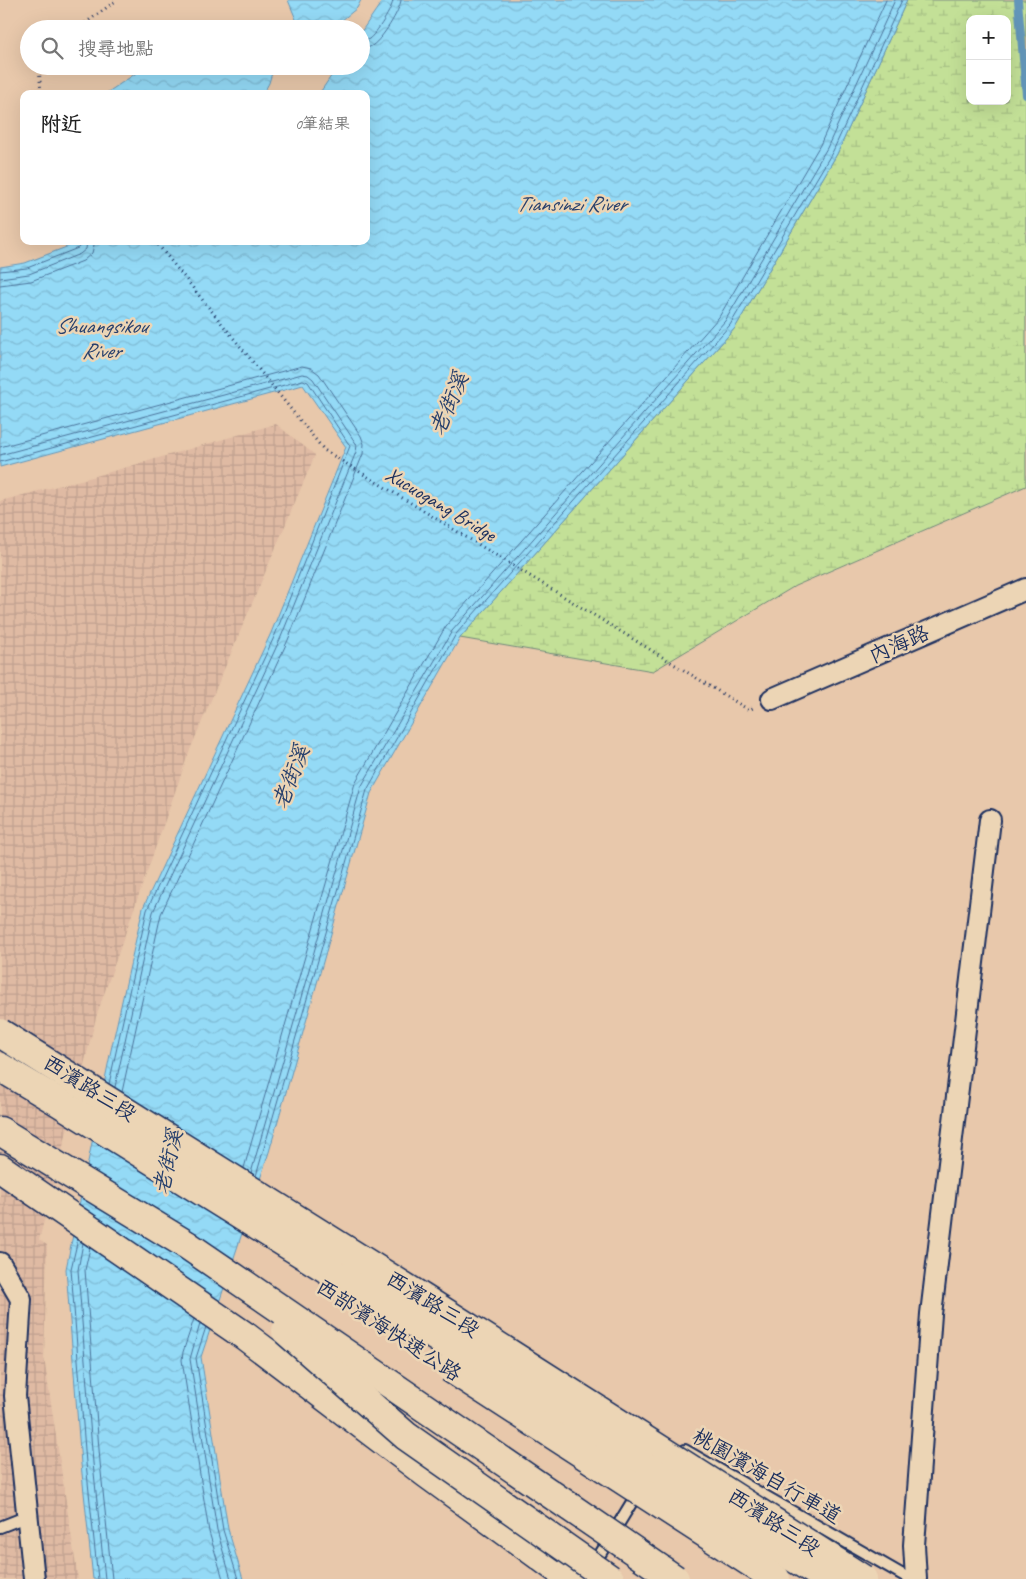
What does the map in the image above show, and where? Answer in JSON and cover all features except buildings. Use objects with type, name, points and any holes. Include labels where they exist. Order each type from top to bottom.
[{"type":"main road","name":"西濱路三段","points":[[0,1033],[424,1298],[863,1579]]},
{"type":"main road","points":[[0,1067],[828,1579]]},
{"type":"main road","name":"西部濱海快速公路","points":[[0,1084],[383,1325],[776,1579]]},
{"type":"main road","name":"西部濱海快速公路","points":[[0,1131],[187,1245],[675,1579]]},
{"type":"main road","points":[[0,1168],[245,1336],[426,1474],[571,1579]]},
{"type":"main road","points":[[187,1245],[406,1436],[610,1579]]},
{"type":"street","name":"內海路","points":[[772,699],[1026,589]]},
{"type":"street","points":[[916,1579],[914,1546],[932,1314],[990,820]]},
{"type":"street","points":[[0,1263],[21,1299],[15,1396],[34,1579]]},
{"type":"lane","name":"桃園濱海自行車道","points":[[585,1579],[656,1461],[673,1443],[910,1579]]},
{"type":"lane","points":[[0,1527],[28,1516]]},
{"type":"path","points":[[89,20],[117,0]]},
{"type":"path","points":[[40,75],[41,90]]},
{"type":"path","name":"Xucuogang Bridge","points":[[158,245],[324,450],[748,710],[772,699]]},
{"type":"shaded area","points":[[276,424],[315,455],[189,752],[97,1014],[39,1240],[47,1245],[44,1358],[78,1579],[0,1579],[0,501],[96,476]]},
{"type":"green space","points":[[907,0],[1026,0],[1026,486],[795,586],[653,671],[460,638],[735,328],[837,154]]},
{"type":"water","points":[[288,0],[361,0],[357,8],[342,20],[296,20]]},
{"type":"water","name":"Tiansinzi River","points":[[383,0],[907,0],[837,154],[735,328],[460,638],[371,793],[269,1152],[201,1357],[228,1529],[243,1579],[93,1579],[81,1464],[66,1269],[111,1050],[143,908],[271,633],[346,447],[303,385],[0,467],[0,267],[25,263],[72,245],[370,245],[370,90],[322,90],[332,75],[370,75],[369,20]]},
{"type":"water","points":[[134,75],[271,75],[265,90],[111,90]]},
{"type":"waterway","points":[[1018,0],[1026,95]]},
{"type":"water label","name":"Shuangsikou River","points":[[101,338]]},
{"type":"water label","name":"老街溪","points":[[449,404]]},
{"type":"water label","name":"老街溪","points":[[291,777]]},
{"type":"water label","name":"老街溪","points":[[168,1162]]}]
